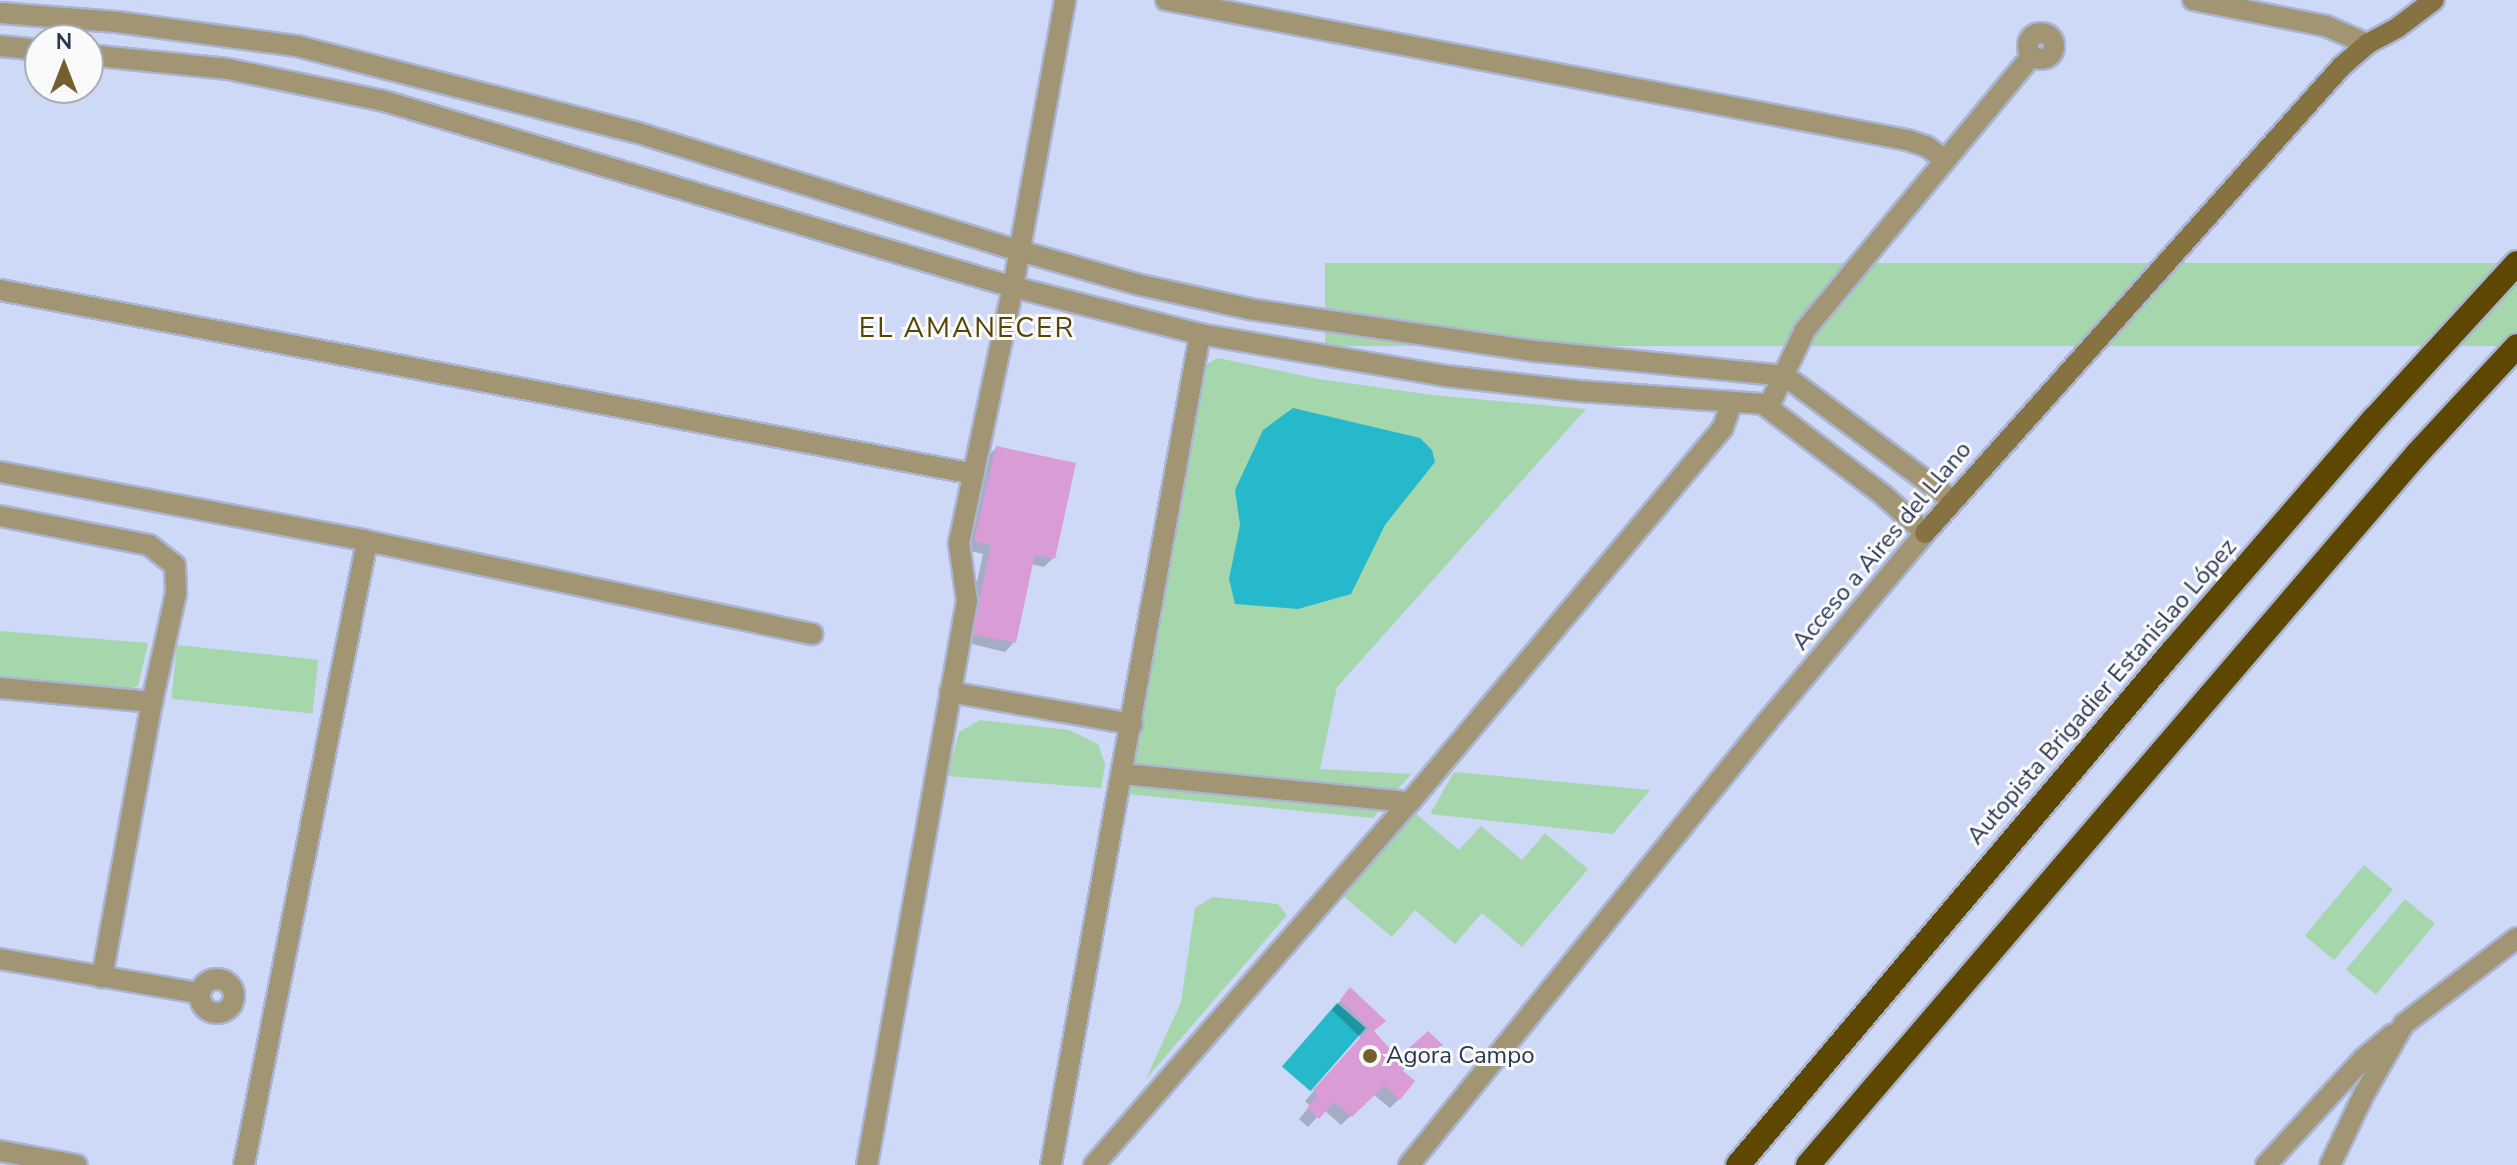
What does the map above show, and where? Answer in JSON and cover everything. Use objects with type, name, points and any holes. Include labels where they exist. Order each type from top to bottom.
[{"type":"highway","name":"Autopista Brigadier Estanislao López","points":[[1738,1165],[2172,652],[2375,418],[2517,263]]},
{"type":"highway","points":[[1808,1165],[2417,454],[2517,346]]},
{"type":"main road","name":"Acceso a Aires del Llano","points":[[1925,533],[2341,67],[2367,44],[2430,1]]},
{"type":"street","points":[[867,1165],[967,601],[959,543],[1013,287],[1065,0]]},
{"type":"street","points":[[1166,0],[1907,140],[1926,146],[1945,160]]},
{"type":"street","points":[[2193,0],[2326,26],[2367,44]]},
{"type":"street","points":[[0,13],[117,22],[297,46],[635,132],[1018,250],[1150,287],[1250,309],[1387,331],[1785,376],[1952,500]]},
{"type":"street","points":[[0,46],[24,48]]},
{"type":"street","points":[[1769,406],[1805,330],[2032,56]]},
{"type":"street","points":[[104,57],[228,69],[384,101],[1013,287],[1200,334],[1446,376],[1578,391],[1769,406],[1882,494],[1925,533]]},
{"type":"street","points":[[0,290],[974,474]]},
{"type":"street","points":[[1051,1165],[1200,334]]},
{"type":"street","points":[[1094,1165],[1410,802],[1723,427],[1732,402]]},
{"type":"street","points":[[0,472],[367,541],[812,634]]},
{"type":"street","points":[[0,516],[149,545],[175,565],[176,593],[152,702],[102,978]]},
{"type":"street","name":"Acceso a Aires del Llano","points":[[1409,1165],[1757,734],[1925,533]]},
{"type":"street","points":[[244,1165],[367,541]]},
{"type":"street","points":[[0,688],[152,702]]},
{"type":"street","points":[[950,692],[1132,724]]},
{"type":"street","points":[[1123,774],[1410,802]]},
{"type":"street","points":[[2266,1165],[2363,1059],[2517,938]]},
{"type":"street","points":[[0,959],[199,993]]},
{"type":"street","points":[[2330,1165],[2364,1094],[2404,1024]]},
{"type":"street","points":[[0,1151],[77,1165]]},
{"type":"green space","points":[[1325,263],[2517,263],[2517,346],[1325,346]]},
{"type":"green space","points":[[1218,358],[1319,379],[1432,395],[1586,409],[1337,687],[1320,769],[1411,774],[1373,818],[1126,794],[1205,365]]},
{"type":"green space","points":[[0,631],[148,643],[138,686],[125,691],[0,680]]},
{"type":"green space","points":[[177,645],[318,660],[313,714],[171,699]]},
{"type":"green space","points":[[980,720],[1069,730],[1098,744],[1105,764],[1101,788],[947,776],[959,732]]},
{"type":"green space","points":[[1454,772],[1650,790],[1613,834],[1430,814]]},
{"type":"green space","points":[[1415,813],[1459,850],[1481,826],[1522,860],[1545,833],[1588,869],[1522,947],[1482,913],[1455,944],[1415,910],[1392,937],[1344,897]]},
{"type":"green space","points":[[2364,865],[2393,889],[2334,960],[2305,935]]},
{"type":"green space","points":[[1213,897],[1278,904],[1287,915],[1146,1079],[1181,1002],[1195,908]]},
{"type":"green space","points":[[2405,899],[2435,924],[2376,995],[2346,969]]},
{"type":"water","points":[[1293,408],[1420,438],[1432,450],[1435,462],[1385,525],[1351,594],[1298,609],[1235,604],[1229,579],[1240,525],[1235,490],[1263,430]]},
{"type":"water","points":[[1337,1003],[1366,1028],[1311,1091],[1282,1066]]},
{"type":"building","points":[[996,446],[1076,463],[1055,559],[1035,554],[1016,643],[972,634],[991,545],[974,541]]},
{"type":"building","name":"Agora Campo","points":[[1350,987],[1386,1021],[1374,1031],[1398,1058],[1428,1031],[1443,1045],[1401,1069],[1415,1081],[1400,1100],[1384,1086],[1352,1117],[1334,1102],[1319,1119],[1307,1108],[1318,1096],[1313,1090],[1369,1028],[1340,1000]]},
{"type":"place","name":"Agora Campo","points":[[1370,1056]]},
{"type":"district","name":"EL AMANECER","points":[[967,328]]}]
